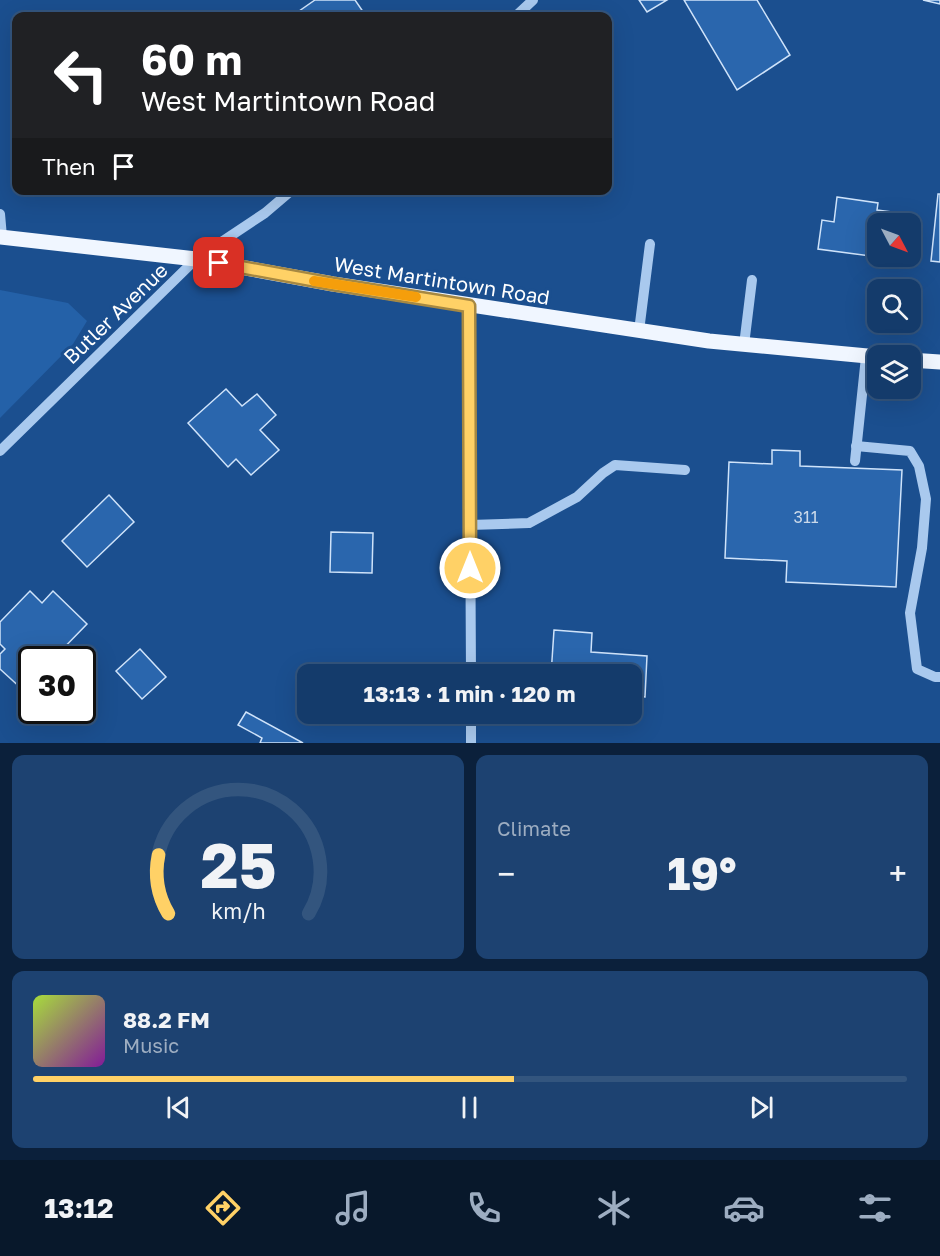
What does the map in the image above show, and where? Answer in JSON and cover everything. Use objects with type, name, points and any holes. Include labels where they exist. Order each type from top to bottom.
[{"type":"main road","name":"West Martintown Road","points":[[1,237],[196,259],[333,284],[639,331],[744,345],[867,357]]},
{"type":"main road","points":[[921,361],[940,362]]},
{"type":"street","points":[[520,12],[533,0]]},
{"type":"street","name":"Butler Avenue","points":[[0,451],[196,259],[265,213],[286,195]]},
{"type":"street","points":[[0,214],[1,237]]},
{"type":"street","points":[[639,331],[650,244]]},
{"type":"street","points":[[744,345],[752,280]]},
{"type":"street","points":[[469,306],[471,664]]},
{"type":"street","points":[[855,461],[867,385]]},
{"type":"street","points":[[856,446],[910,451],[919,466],[926,499],[922,548],[910,613],[917,669],[934,677],[940,677]]},
{"type":"street","points":[[470,525],[529,523],[577,497],[615,465],[685,470]]},
{"type":"street","points":[[471,724],[471,743]]},
{"type":"shaded area","points":[[0,290],[68,303],[87,321],[73,344],[0,418]]},
{"type":"building","points":[[315,0],[355,0],[363,12],[298,12]]},
{"type":"building","points":[[639,0],[667,0],[647,12]]},
{"type":"building","points":[[684,0],[757,0],[790,55],[737,90]]},
{"type":"building","points":[[923,0],[940,0],[940,4]]},
{"type":"building","points":[[938,194],[940,194],[940,262],[931,261]]},
{"type":"building","points":[[837,197],[878,203],[877,210],[899,213],[867,213],[867,256],[818,249],[822,220],[834,222]]},
{"type":"building","points":[[226,389],[242,406],[257,394],[276,415],[260,430],[279,450],[251,475],[236,459],[228,467],[188,423]]},
{"type":"building","points":[[772,450],[800,451],[800,466],[902,470],[896,587],[786,582],[787,561],[725,558],[729,462],[772,464]]},
{"type":"building","points":[[109,495],[134,522],[87,567],[62,541]]},
{"type":"building","points":[[331,532],[373,533],[372,573],[330,572]]},
{"type":"building","points":[[30,591],[42,603],[53,591],[87,624],[66,646],[18,646],[18,685],[0,669],[0,654],[5,649],[0,644],[0,622]]},
{"type":"building","points":[[554,630],[592,633],[591,652],[647,656],[645,697],[642,697],[642,664],[552,664]]},
{"type":"building","points":[[140,649],[166,677],[142,699],[116,671]]},
{"type":"building","points":[[246,712],[303,743],[260,743],[262,738],[238,725]]},
{"type":"slow traffic","points":[[314,281],[416,297]]},
{"type":"route","points":[[219,263],[469,306],[470,568]]}]
